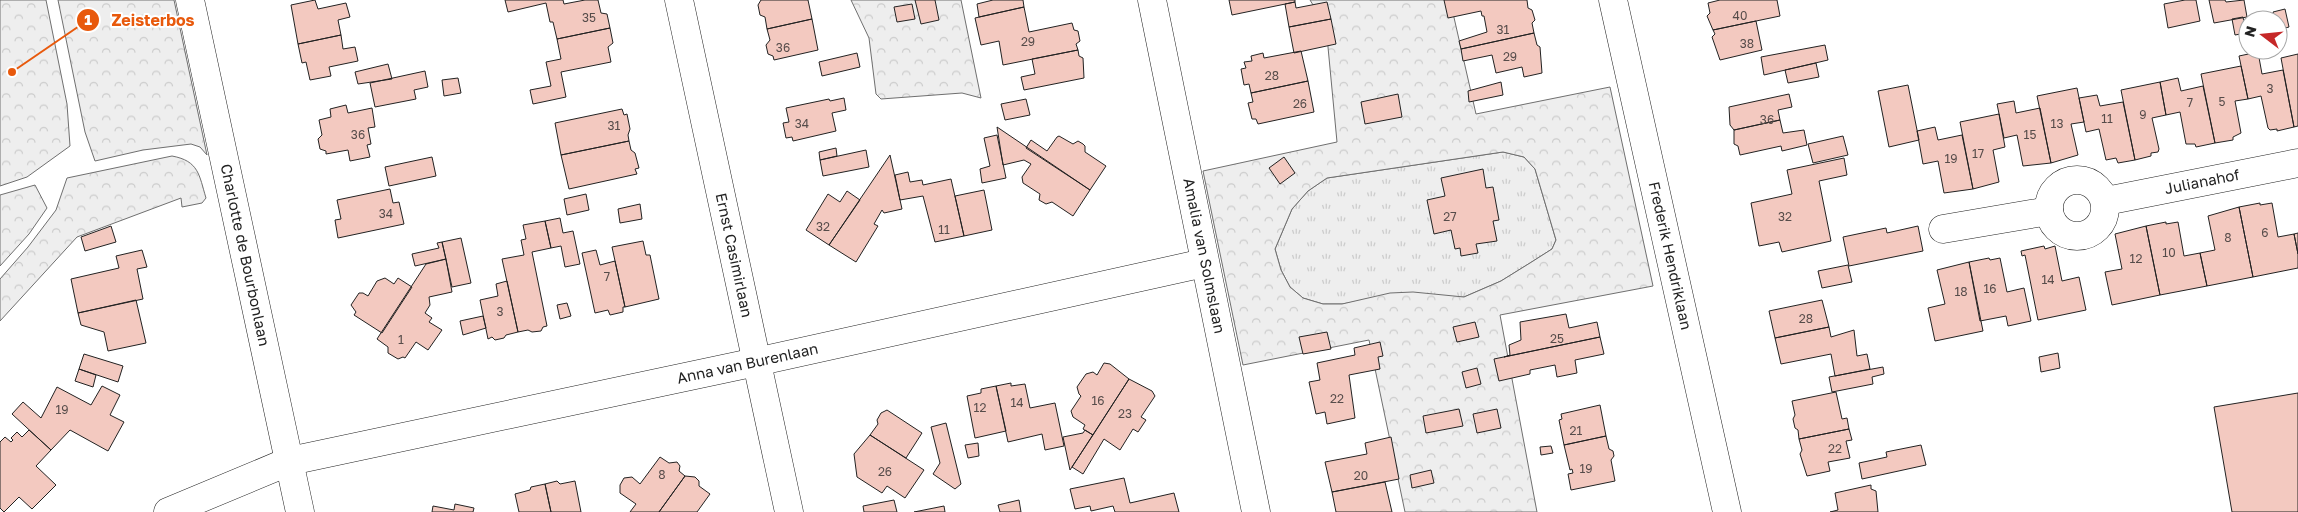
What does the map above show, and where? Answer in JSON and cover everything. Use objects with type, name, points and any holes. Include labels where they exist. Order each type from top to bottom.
[{"type":"street","name":"Charlotte de Bourbonlaan","points":[[190,0],[300,512]]},
{"type":"street","name":"Ernst Casimirlaan","points":[[679,0],[789,512]]},
{"type":"street","name":"Amalia van Solmslaan","points":[[1152,0],[1256,512]]},
{"type":"street","name":"Frederik Hendriklaan","points":[[1613,0],[1727,512]]},
{"type":"street","name":"Julianahof","points":[[2106,201],[2298,163]]},
{"type":"street","points":[[2068,180],[2087,181],[2096,186],[2106,201],[2103,220],[2090,233],[2082,236],[2064,233],[2052,220],[2049,211],[2049,201],[2054,192],[2068,180]]},
{"type":"street","points":[[1943,229],[2049,211]]},
{"type":"street","name":"Anna van Burenlaan","points":[[168,512],[290,462],[1204,263]]},
{"type":"green space","points":[[0,0],[46,0],[67,104],[70,146],[27,177],[0,186]]},
{"type":"green space","points":[[58,0],[174,0],[207,155],[200,147],[191,144],[143,150],[95,161],[85,132]]},
{"type":"green space","points":[[851,0],[961,0],[981,98],[962,93],[881,99],[876,94],[869,38]]},
{"type":"green space","points":[[1310,0],[1450,0],[1476,114],[1610,87],[1653,286],[1500,315],[1537,512],[1405,512],[1369,340],[1243,365],[1203,171],[1337,142],[1326,26]],"holes":[[[1503,152],[1524,157],[1535,169],[1556,240],[1552,249],[1501,281],[1464,297],[1413,292],[1390,293],[1342,304],[1323,304],[1303,298],[1290,287],[1281,270],[1275,249],[1292,209],[1308,191],[1327,178]]]},
{"type":"green space","points":[[1503,152],[1524,157],[1535,169],[1556,240],[1552,249],[1530,263],[1501,281],[1464,297],[1366,300],[1342,304],[1323,304],[1303,298],[1290,287],[1281,270],[1275,249],[1292,209],[1308,191],[1327,178]]},
{"type":"green space","points":[[172,156],[188,161],[193,165],[202,182],[206,198],[202,203],[182,207],[181,198],[77,237],[0,321],[0,279],[28,247],[56,210],[67,178]]},
{"type":"green space","points":[[35,185],[47,208],[29,234],[0,266],[0,195]]},
{"type":"building","points":[[315,0],[318,9],[346,3],[350,17],[338,20],[341,35],[298,44],[291,5]]},
{"type":"building","points":[[505,0],[563,0],[564,4],[585,0],[598,0],[601,13],[607,14],[610,28],[557,39],[553,22],[550,22],[546,3],[508,12]]},
{"type":"building","points":[[761,0],[808,0],[812,19],[767,29],[765,17],[760,15],[758,5]]},
{"type":"building","points":[[915,0],[935,0],[939,20],[921,24]]},
{"type":"building","points":[[993,0],[1023,0],[1024,7],[979,17],[977,4]]},
{"type":"building","points":[[1229,0],[1295,0],[1295,2],[1232,15]]},
{"type":"building","points":[[1444,0],[1527,0],[1528,8],[1532,10],[1535,20],[1532,23],[1534,33],[1461,49],[1459,41],[1487,32],[1484,16],[1482,16],[1481,11],[1448,18]]},
{"type":"building","points":[[1720,0],[1777,0],[1780,16],[1713,30],[1707,16],[1710,13],[1708,3]]},
{"type":"building","points":[[2196,0],[2200,21],[2168,28],[2164,4]]},
{"type":"building","points":[[2209,0],[2225,0],[2226,2],[2244,0],[2246,10],[2238,10],[2238,19],[2214,23]]},
{"type":"building","points":[[1295,2],[1296,8],[1327,2],[1331,19],[1289,27],[1285,4]]},
{"type":"building","points":[[912,4],[915,19],[897,22],[894,7]]},
{"type":"building","points":[[1024,7],[1029,32],[1072,23],[1074,30],[1078,31],[1080,41],[1076,44],[1078,50],[1003,65],[999,41],[981,45],[975,18]]},
{"type":"building","points":[[2238,18],[2238,34],[2235,35],[2232,19]]},
{"type":"building","points":[[812,19],[818,50],[774,60],[773,56],[768,54],[766,45],[770,40],[767,29]]},
{"type":"building","points":[[1331,19],[1336,44],[1294,53],[1289,27]]},
{"type":"building","points":[[1756,21],[1762,50],[1720,60],[1712,37],[1715,34],[1713,30]]},
{"type":"building","points":[[610,28],[613,43],[608,47],[611,62],[561,72],[566,97],[533,104],[530,90],[551,86],[546,62],[561,59],[557,39]]},
{"type":"building","points":[[1534,33],[1537,45],[1540,47],[1542,73],[1524,77],[1522,67],[1496,73],[1492,55],[1463,61],[1461,49]]},
{"type":"building","points":[[341,35],[343,49],[355,47],[358,61],[329,67],[331,76],[310,80],[306,62],[302,63],[298,44]]},
{"type":"building","points":[[1825,45],[1828,60],[1764,75],[1761,57]]},
{"type":"building","points":[[1078,50],[1079,56],[1083,58],[1084,78],[1024,90],[1021,77],[1035,74],[1032,59]]},
{"type":"building","points":[[1301,51],[1308,81],[1251,93],[1249,84],[1244,85],[1241,69],[1246,68],[1244,62],[1252,61],[1251,56],[1263,53],[1264,58]]},
{"type":"building","points":[[857,53],[860,67],[822,76],[819,62]]},
{"type":"building","points":[[2298,54],[2298,126],[2294,127],[2281,60],[2288,60],[2288,56]]},
{"type":"building","points":[[2240,60],[2259,60],[2262,74],[2283,70],[2294,127],[2277,131],[2277,129],[2270,130],[2261,96],[2248,99]]},
{"type":"building","points":[[1816,63],[1819,77],[1788,83],[1785,70]]},
{"type":"building","points":[[388,64],[392,79],[358,84],[355,72]]},
{"type":"building","points":[[2241,66],[2248,99],[2235,101],[2241,133],[2233,137],[2233,140],[2215,143],[2201,74]]},
{"type":"building","points":[[425,71],[428,87],[414,90],[416,99],[375,107],[370,83]]},
{"type":"building","points":[[458,78],[461,93],[444,96],[442,80]]},
{"type":"building","points":[[2178,78],[2181,91],[2203,86],[2215,143],[2196,147],[2195,144],[2186,144],[2180,112],[2166,115],[2160,82]]},
{"type":"building","points":[[1308,81],[1314,112],[1258,124],[1256,119],[1252,119],[1248,103],[1253,102],[1251,93]]},
{"type":"building","points":[[1501,82],[1503,95],[1469,102],[1468,91]]},
{"type":"building","points":[[2160,82],[2166,115],[2152,118],[2159,149],[2158,152],[2151,153],[2151,156],[2135,160],[2121,90]]},
{"type":"building","points":[[1908,85],[1919,140],[1889,147],[1878,91]]},
{"type":"building","points":[[2077,88],[2084,122],[2071,124],[2078,155],[2051,163],[2037,96]]},
{"type":"building","points":[[1398,94],[1402,117],[1365,124],[1361,102]]},
{"type":"building","points":[[1789,94],[1792,107],[1778,110],[1780,120],[1734,130],[1730,125],[1729,107]]},
{"type":"building","points":[[2097,95],[2100,106],[2123,102],[2135,160],[2118,163],[2116,158],[2106,160],[2099,129],[2086,132],[2079,98]]},
{"type":"building","points":[[844,98],[846,110],[832,113],[836,131],[793,141],[792,137],[786,138],[783,123],[789,122],[786,108],[829,99],[830,101]]},
{"type":"building","points":[[1026,99],[1030,115],[1005,120],[1001,104]]},
{"type":"building","points":[[2014,101],[2016,113],[2040,108],[2051,163],[2023,166],[2017,135],[2004,138],[1997,104]]},
{"type":"building","points":[[346,105],[348,113],[372,108],[375,127],[368,128],[371,144],[367,145],[370,157],[350,161],[348,150],[326,154],[326,151],[320,149],[318,139],[322,135],[319,120],[331,117],[330,109]]},
{"type":"building","points":[[622,109],[624,115],[627,114],[630,129],[629,141],[561,155],[555,123]]},
{"type":"building","points":[[1999,114],[2005,147],[1993,150],[1999,182],[1973,189],[1960,122]]},
{"type":"building","points":[[1780,120],[1783,133],[1804,130],[1807,145],[1782,151],[1781,146],[1740,155],[1738,146],[1734,144],[1734,130]]},
{"type":"building","points":[[997,127],[1090,190],[1073,216],[1052,202],[1046,204],[1039,200],[1040,194],[1023,183],[1022,177],[1031,164],[1024,160],[1003,165]]},
{"type":"building","points":[[1935,127],[1938,140],[1962,135],[1973,189],[1944,193],[1938,161],[1923,164],[1917,131]]},
{"type":"building","points":[[997,135],[1006,178],[982,183],[980,169],[990,166],[984,138]]},
{"type":"building","points":[[1059,136],[1073,144],[1078,141],[1083,144],[1085,152],[1106,166],[1090,190],[1026,148],[1031,140],[1047,151]]},
{"type":"building","points":[[1843,136],[1848,155],[1813,163],[1808,144]]},
{"type":"building","points":[[629,141],[639,168],[635,169],[637,174],[569,189],[561,155]]},
{"type":"building","points":[[836,148],[837,156],[820,160],[819,152]]},
{"type":"building","points":[[866,150],[869,167],[823,176],[820,160]]},
{"type":"building","points":[[890,155],[902,209],[884,213],[882,210],[874,224],[878,226],[856,262],[829,245]]},
{"type":"building","points":[[432,157],[436,176],[389,186],[385,167]]},
{"type":"building","points":[[1284,157],[1295,173],[1280,184],[1269,168]]},
{"type":"building","points":[[1844,158],[1847,175],[1819,181],[1831,241],[1782,252],[1779,242],[1759,246],[1751,203],[1792,194],[1787,170]]},
{"type":"building","points":[[1483,169],[1486,188],[1493,187],[1499,220],[1493,221],[1497,241],[1476,244],[1478,253],[1461,256],[1460,248],[1455,249],[1451,230],[1434,234],[1427,200],[1445,196],[1441,178]]},
{"type":"building","points":[[908,172],[910,182],[922,180],[923,185],[951,179],[964,236],[935,242],[923,196],[900,200],[895,175]]},
{"type":"building","points":[[390,189],[393,203],[399,202],[404,224],[338,238],[335,220],[341,219],[337,200]]},
{"type":"building","points":[[984,190],[992,230],[964,236],[955,196]]},
{"type":"building","points":[[847,191],[860,200],[829,245],[806,230],[828,194],[840,202]]},
{"type":"building","points":[[586,194],[589,210],[567,215],[564,199]]},
{"type":"building","points":[[2260,203],[2260,205],[2272,203],[2278,237],[2294,234],[2298,254],[2298,268],[2253,277],[2239,207]]},
{"type":"building","points":[[640,204],[642,219],[620,223],[618,209]]},
{"type":"building","points":[[2239,207],[2253,277],[2207,286],[2200,253],[2215,250],[2208,216]]},
{"type":"building","points":[[560,218],[563,233],[573,231],[580,264],[565,267],[561,246],[551,248],[545,221]]},
{"type":"building","points":[[545,221],[551,248],[532,252],[547,326],[543,327],[541,331],[532,332],[528,330],[518,332],[502,259],[524,255],[521,240],[526,239],[523,225]]},
{"type":"building","points":[[2166,222],[2166,224],[2178,222],[2184,256],[2200,253],[2207,286],[2160,295],[2146,226]]},
{"type":"building","points":[[111,226],[116,242],[85,251],[81,237]]},
{"type":"building","points":[[1918,226],[1923,251],[1849,266],[1843,237],[1886,228],[1887,233]]},
{"type":"building","points":[[2146,226],[2160,295],[2112,305],[2105,272],[2122,269],[2115,234]]},
{"type":"building","points":[[2298,233],[2298,254],[2294,234]]},
{"type":"building","points":[[461,238],[471,283],[452,287],[442,242]]},
{"type":"building","points":[[643,241],[646,255],[650,255],[659,299],[625,307],[612,247]]},
{"type":"building","points":[[442,242],[446,259],[415,266],[412,254],[439,248],[437,243]]},
{"type":"building","points":[[2044,246],[2045,249],[2055,246],[2062,281],[2079,277],[2086,310],[2038,320],[2025,255],[2022,256],[2021,251]]},
{"type":"building","points":[[142,250],[147,267],[137,269],[143,299],[78,313],[71,279],[119,268],[116,256]]},
{"type":"building","points":[[596,250],[600,265],[615,261],[625,307],[623,307],[623,312],[610,315],[608,310],[595,313],[582,253]]},
{"type":"building","points":[[1989,258],[1990,260],[2000,258],[2007,292],[2024,288],[2031,321],[2008,326],[2006,316],[1980,321],[1969,262]]},
{"type":"building","points":[[446,259],[452,292],[429,297],[430,305],[425,313],[432,318],[429,322],[442,330],[428,350],[416,342],[405,358],[398,359],[388,353],[388,347],[377,339],[426,264]]},
{"type":"building","points":[[1969,262],[1983,331],[1935,341],[1928,308],[1945,304],[1937,270]]},
{"type":"building","points":[[1848,265],[1852,282],[1822,288],[1818,271]]},
{"type":"building","points":[[385,278],[394,284],[398,278],[412,287],[382,333],[354,315],[356,312],[351,305],[359,293],[368,296],[377,281]]},
{"type":"building","points":[[507,281],[518,332],[506,335],[504,338],[495,340],[492,337],[488,339],[480,300],[498,296],[496,284]]},
{"type":"building","points":[[136,300],[146,343],[108,351],[104,332],[81,325],[78,313]]},
{"type":"building","points":[[1822,300],[1829,327],[1775,338],[1769,311]]},
{"type":"building","points":[[567,303],[571,316],[560,319],[557,305]]},
{"type":"building","points":[[1566,314],[1569,328],[1597,322],[1600,337],[1504,357],[1510,355],[1509,345],[1521,340],[1520,322]]},
{"type":"building","points":[[483,316],[486,328],[463,335],[460,321]]},
{"type":"building","points":[[1475,322],[1479,337],[1457,342],[1453,327]]},
{"type":"building","points":[[1829,327],[1831,337],[1854,330],[1857,356],[1867,354],[1870,369],[1835,376],[1831,354],[1781,364],[1775,338]]},
{"type":"building","points":[[1327,332],[1331,349],[1303,354],[1299,337]]},
{"type":"building","points":[[1600,337],[1604,354],[1575,360],[1577,373],[1557,377],[1555,365],[1530,370],[1530,374],[1499,381],[1494,359]]},
{"type":"building","points":[[1380,342],[1383,356],[1378,357],[1380,369],[1349,375],[1355,418],[1327,424],[1325,412],[1316,414],[1309,382],[1320,380],[1317,363],[1355,355],[1354,348]]},
{"type":"building","points":[[2058,353],[2060,368],[2041,372],[2039,357]]},
{"type":"building","points":[[84,354],[123,366],[118,382],[79,369]]},
{"type":"building","points":[[1104,363],[1110,364],[1129,379],[1093,435],[1083,429],[1085,425],[1073,417],[1071,411],[1081,396],[1077,387],[1086,374],[1093,372],[1097,375]]},
{"type":"building","points":[[1883,367],[1884,374],[1872,377],[1873,384],[1832,392],[1829,377]]},
{"type":"building","points":[[1477,368],[1481,384],[1466,388],[1462,372]]},
{"type":"building","points":[[79,369],[96,375],[93,387],[75,381]]},
{"type":"building","points":[[1129,379],[1152,391],[1155,396],[1141,417],[1146,420],[1138,432],[1133,429],[1120,450],[1104,439],[1083,474],[1072,467]]},
{"type":"building","points":[[1011,383],[1011,386],[1025,384],[1030,408],[1055,403],[1064,446],[1045,450],[1042,434],[1008,442],[996,386]]},
{"type":"building","points":[[102,386],[120,395],[110,415],[124,422],[108,451],[70,430],[51,450],[12,414],[23,402],[41,418],[57,387],[91,405]]},
{"type":"building","points":[[996,386],[1006,431],[975,438],[967,396],[981,393],[981,389]]},
{"type":"building","points":[[1836,392],[1842,419],[1847,418],[1849,429],[1799,439],[1798,430],[1795,428],[1793,419],[1795,415],[1792,401]]},
{"type":"building","points":[[2298,393],[2298,512],[2232,512],[2214,407]]},
{"type":"building","points":[[1600,405],[1606,436],[1564,445],[1559,420],[1562,419],[1561,414]]},
{"type":"building","points":[[1459,409],[1463,426],[1426,433],[1423,416]]},
{"type":"building","points":[[1497,409],[1501,428],[1477,433],[1473,414]]},
{"type":"building","points":[[887,410],[922,433],[906,458],[870,435],[878,424],[877,420],[881,413]]},
{"type":"building","points":[[946,423],[961,484],[955,489],[933,474],[940,463],[931,427]]},
{"type":"building","points":[[1849,429],[1852,440],[1846,441],[1850,458],[1828,462],[1830,471],[1807,476],[1800,454],[1802,450],[1799,439]]},
{"type":"building","points":[[29,430],[51,450],[36,466],[56,485],[32,509],[19,497],[4,512],[0,508],[0,442],[5,437],[11,442],[13,440],[11,438],[17,432],[22,437]]},
{"type":"building","points":[[1085,430],[1093,435],[1070,470],[1063,437],[1083,433]]},
{"type":"building","points":[[870,435],[924,470],[905,498],[887,486],[882,493],[857,477],[854,454]]},
{"type":"building","points":[[1606,436],[1609,449],[1613,451],[1614,456],[1611,460],[1615,481],[1571,490],[1568,474],[1573,473],[1572,469],[1570,470],[1564,445]]},
{"type":"building","points":[[1391,437],[1399,479],[1332,492],[1325,462],[1367,454],[1365,443]]},
{"type":"building","points":[[978,443],[979,456],[968,458],[965,445]]},
{"type":"building","points":[[1921,445],[1926,465],[1862,479],[1859,463],[1887,457],[1886,452]]},
{"type":"building","points":[[1551,446],[1553,453],[1541,455],[1540,447]]},
{"type":"building","points":[[660,457],[669,463],[677,462],[680,466],[679,471],[685,476],[659,512],[630,512],[636,504],[620,493],[620,485],[624,478],[632,477],[640,484]]},
{"type":"building","points":[[1431,470],[1434,483],[1412,488],[1410,475]]},
{"type":"building","points":[[685,476],[695,477],[699,481],[699,486],[710,494],[697,512],[659,512]]},
{"type":"building","points":[[1124,478],[1130,503],[1174,493],[1179,512],[1115,512],[1113,506],[1091,511],[1090,506],[1075,509],[1070,489]]},
{"type":"building","points":[[557,481],[560,484],[575,481],[581,512],[551,512],[545,484]]},
{"type":"building","points":[[1385,482],[1392,512],[1336,512],[1332,492]]},
{"type":"building","points":[[545,484],[551,512],[519,512],[515,494],[530,490],[531,487]]},
{"type":"building","points":[[1871,485],[1871,489],[1876,491],[1878,512],[1830,512],[1838,510],[1835,493]]},
{"type":"building","points":[[894,500],[897,512],[864,512],[863,506]]},
{"type":"building","points":[[1019,500],[1021,512],[1000,512],[998,505]]},
{"type":"building","points":[[455,504],[474,508],[473,512],[432,512],[433,506],[454,510]]},
{"type":"building","points":[[944,506],[945,512],[914,512]]},
{"type":"place","name":"Zeisterbos","points":[[12,72]]}]
